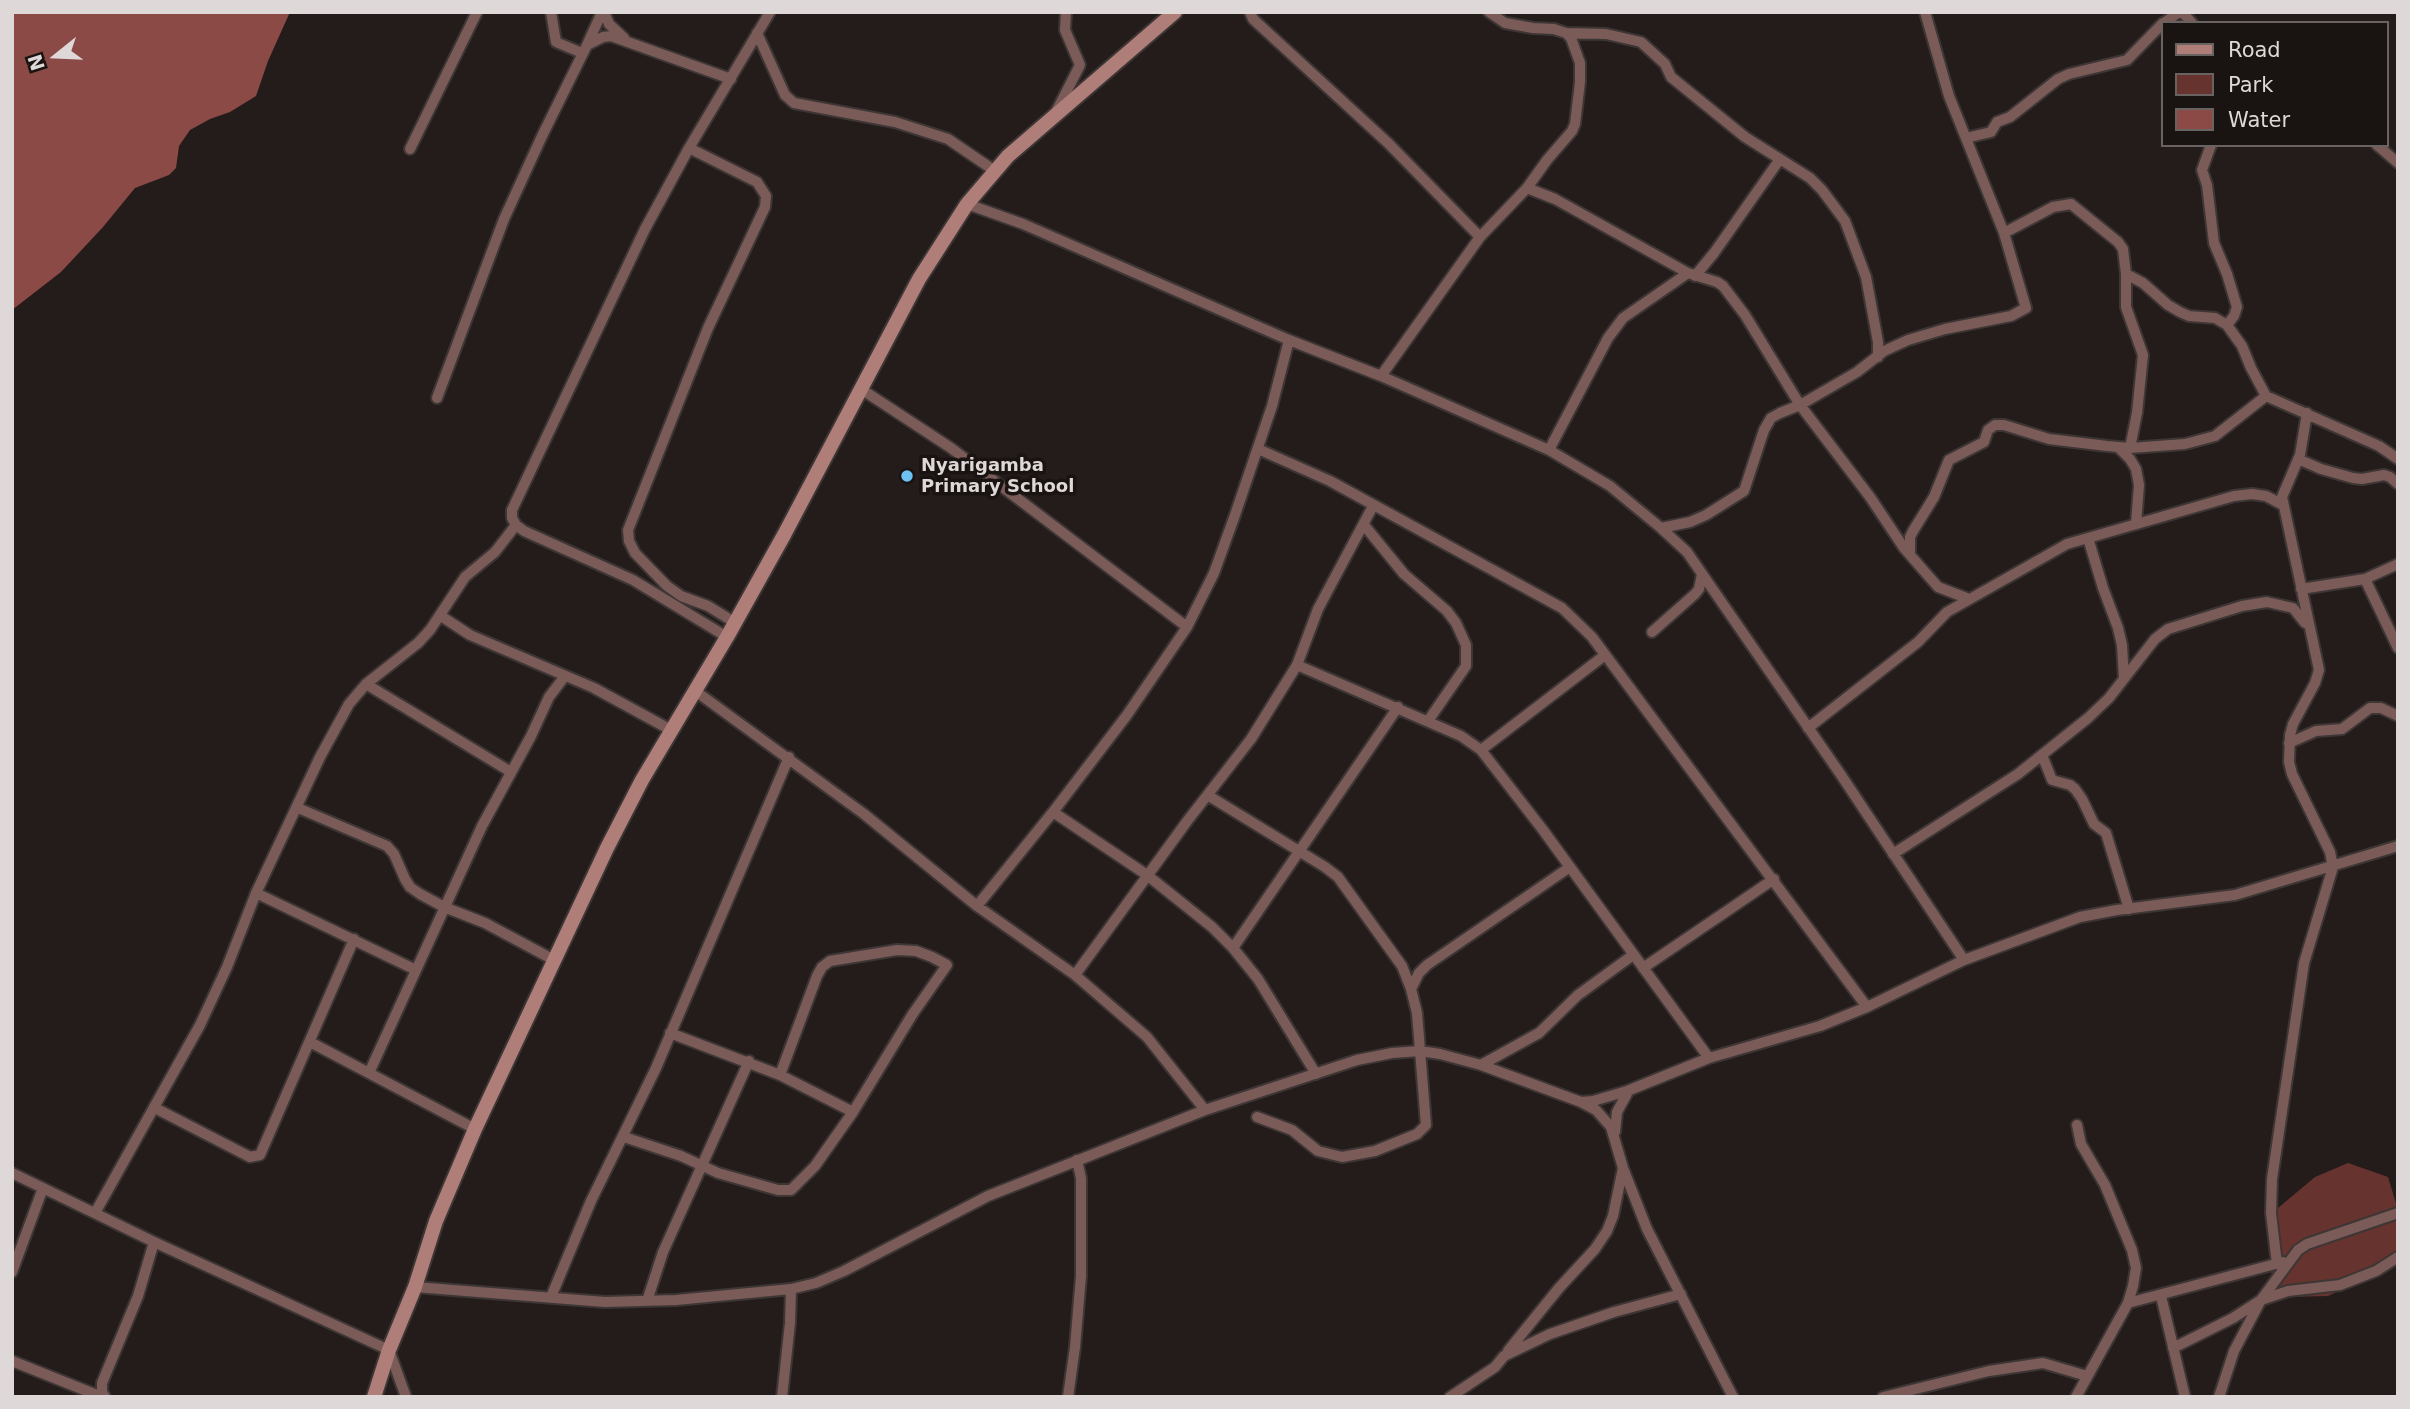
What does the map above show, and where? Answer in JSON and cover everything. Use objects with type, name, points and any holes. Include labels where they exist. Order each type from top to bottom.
[{"type":"street","points":[[410,149],[477,12]]},
{"type":"street","points":[[551,12],[556,42],[584,49],[603,37],[611,36],[731,79]]},
{"type":"street","points":[[437,398],[504,219],[603,12],[616,32],[629,42]]},
{"type":"street","points":[[727,637],[633,580],[544,541],[516,525],[512,510],[645,229],[689,148],[770,12]]},
{"type":"street","points":[[1056,113],[1080,65],[1065,30],[1066,12]]},
{"type":"street","points":[[374,1397],[389,1350],[415,1287],[436,1221],[475,1129],[607,848],[800,505],[919,279],[967,204],[1008,156],[1175,12]]},
{"type":"street","points":[[1250,12],[1253,19],[1388,143],[1480,237]]},
{"type":"street","points":[[1489,12],[1505,23],[1566,33],[1606,34],[1641,41],[1665,64],[1671,77],[1745,137],[1810,178],[1836,206],[1845,221],[1866,277],[1878,342],[1878,357]]},
{"type":"street","points":[[1661,528],[1690,522],[1706,515],[1744,491],[1764,430],[1771,418],[1800,405],[1884,351],[1908,340],[2024,311],[2026,304],[2004,233],[1937,59],[1925,12]]},
{"type":"street","points":[[1966,138],[1991,132],[1997,122],[2011,117],[2058,79],[2127,60],[2162,24]]},
{"type":"street","points":[[757,33],[785,95],[794,103],[895,122],[948,139],[995,171]]},
{"type":"street","points":[[1381,376],[1480,237],[1527,188],[1546,160],[1572,131],[1580,82],[1580,63],[1566,33]]},
{"type":"street","points":[[2210,147],[2202,170],[2207,185],[2214,243],[2237,307],[2227,325]]},
{"type":"street","points":[[2379,147],[2398,163]]},
{"type":"street","points":[[689,148],[757,183],[766,196],[765,207],[708,328],[628,530],[629,541],[635,553],[667,586],[681,596],[708,606],[734,622]]},
{"type":"street","points":[[1549,450],[1608,338],[1623,318],[1691,274],[1714,253],[1780,159]]},
{"type":"street","points":[[1527,188],[1555,199],[1691,274],[1717,282],[1729,292],[1800,405],[1910,554],[1938,587],[1969,599]]},
{"type":"street","points":[[967,204],[1023,224],[1289,340],[1381,376],[1549,450],[1610,486],[1687,552],[1964,960]]},
{"type":"street","points":[[2004,233],[2053,207],[2071,204],[2118,242],[2125,258],[2126,307],[2143,355],[2130,448]]},
{"type":"street","points":[[2126,274],[2144,283],[2180,312],[2189,316],[2215,318],[2227,325],[2242,346],[2250,368],[2266,396],[2379,446],[2398,458]]},
{"type":"street","points":[[977,906],[1127,715],[1187,627],[1214,573],[1258,449],[1289,340]]},
{"type":"street","points":[[861,389],[951,448],[1187,627]]},
{"type":"street","points":[[1910,554],[1910,537],[1934,497],[1949,460],[1983,442],[1992,426],[2004,425],[2049,439],[2118,447],[2185,444],[2215,436],[2266,396]]},
{"type":"street","points":[[2277,1264],[2271,1213],[2272,1179],[2304,963],[2333,867],[2330,852],[2290,768],[2290,735],[2297,715],[2318,676],[2318,659],[2283,505],[2284,489],[2298,459],[2307,413]]},
{"type":"street","points":[[2118,447],[2136,469],[2139,485],[2136,524]]},
{"type":"street","points":[[1258,449],[1330,481],[1562,608],[1592,637],[1867,1007]]},
{"type":"street","points":[[2298,459],[2353,478],[2384,475],[2398,484]]},
{"type":"street","points":[[1808,728],[1918,642],[1947,612],[2053,551],[2079,539],[2205,504],[2252,494],[2266,496],[2283,505]]},
{"type":"street","points":[[1074,975],[1251,739],[1297,664],[1318,609],[1373,506]]},
{"type":"street","points":[[95,1213],[155,1108],[216,990],[256,893],[336,725],[366,684],[418,643],[441,616],[465,577],[495,552],[516,525]]},
{"type":"street","points":[[1364,525],[1404,574],[1447,611],[1466,645],[1465,666],[1428,721]]},
{"type":"street","points":[[2088,538],[2120,637],[2124,679]]},
{"type":"street","points":[[2301,589],[2365,579],[2398,564]]},
{"type":"street","points":[[1652,632],[1695,594],[1699,589],[1702,574]]},
{"type":"street","points":[[2365,579],[2398,648]]},
{"type":"street","points":[[1893,854],[2018,774],[2088,718],[2124,679],[2155,639],[2168,629],[2253,604],[2277,603],[2293,608],[2300,614],[2312,635]]},
{"type":"street","points":[[441,616],[470,635],[594,688],[671,730]]},
{"type":"street","points":[[1480,750],[1605,655]]},
{"type":"street","points":[[1297,664],[1461,736],[1480,750],[1570,867],[1709,1058]]},
{"type":"street","points":[[369,1073],[444,907],[510,772],[549,697],[565,676]]},
{"type":"street","points":[[366,684],[510,772]]},
{"type":"street","points":[[694,690],[789,757],[977,906],[1074,975],[1147,1037],[1205,1110]]},
{"type":"street","points":[[1233,948],[1398,707]]},
{"type":"street","points":[[2289,743],[2316,732],[2342,729],[2370,708],[2381,708],[2398,716]]},
{"type":"street","points":[[2042,755],[2052,780],[2075,789],[2094,824],[2106,833],[2129,909]]},
{"type":"street","points":[[551,1297],[591,1201],[624,1137],[789,757]]},
{"type":"street","points":[[1209,796],[1338,877],[1401,964],[1411,989],[1416,1013],[1426,1125],[1418,1135],[1387,1148],[1342,1157],[1318,1152],[1292,1130],[1257,1117]]},
{"type":"street","points":[[298,808],[387,846],[410,887],[444,907],[485,923],[554,960]]},
{"type":"street","points":[[1053,812],[1147,875],[1212,927],[1258,979],[1316,1074]]},
{"type":"street","points":[[1581,1102],[1629,1090],[1709,1058],[1820,1026],[1867,1007],[1964,960],[2081,917],[2235,895],[2398,846]]},
{"type":"street","points":[[1411,989],[1423,969],[1570,867]]},
{"type":"street","points":[[1643,968],[1774,879]]},
{"type":"street","points":[[256,893],[416,970]]},
{"type":"street","points":[[155,1108],[250,1157],[256,1157],[264,1150],[354,939]]},
{"type":"street","points":[[624,1137],[764,1187],[787,1192],[791,1190],[815,1166],[853,1112],[912,1015],[947,965],[916,951],[897,950],[830,961],[822,967],[780,1075]]},
{"type":"street","points":[[1481,1065],[1539,1032],[1578,995],[1633,954]]},
{"type":"street","points":[[1401,964],[1423,969]]},
{"type":"street","points":[[670,1032],[807,1086],[853,1112]]},
{"type":"street","points":[[310,1042],[475,1129]]},
{"type":"street","points":[[415,1287],[605,1302],[791,1289],[816,1283],[844,1271],[988,1196],[1205,1110],[1376,1056],[1420,1051],[1481,1065],[1581,1102],[1605,1118],[1615,1135],[1623,1168],[1647,1229],[1734,1397]]},
{"type":"street","points":[[647,1301],[663,1252],[749,1061]]},
{"type":"street","points":[[1615,1135],[1617,1112],[1629,1090]]},
{"type":"street","points":[[2076,1397],[2127,1303],[2135,1280],[2134,1256],[2105,1185],[2081,1144],[2077,1125]]},
{"type":"street","points":[[1068,1397],[1081,1276],[1080,1178],[1077,1160]]},
{"type":"street","points":[[1457,1395],[1495,1367],[1559,1288],[1595,1249],[1613,1216],[1623,1168]]},
{"type":"street","points":[[12,1173],[154,1242],[389,1350],[406,1397]]},
{"type":"street","points":[[12,1272],[43,1188]]},
{"type":"street","points":[[2219,1397],[2234,1351],[2261,1300],[2289,1260],[2307,1244],[2398,1213]]},
{"type":"street","points":[[104,1397],[102,1383],[138,1296],[154,1242]]},
{"type":"street","points":[[2173,1348],[2233,1318],[2261,1300],[2288,1291],[2340,1285],[2376,1271],[2398,1257]]},
{"type":"street","points":[[2127,1303],[2289,1260]]},
{"type":"street","points":[[782,1397],[791,1289]]},
{"type":"street","points":[[1504,1356],[1550,1334],[1681,1294]]},
{"type":"street","points":[[2161,1296],[2185,1397]]},
{"type":"street","points":[[12,1360],[104,1397]]},
{"type":"street","points":[[1882,1397],[1989,1371],[2043,1363],[2087,1376]]},
{"type":"green space","points":[[2348,1163],[2388,1177],[2398,1210],[2398,1262],[2328,1296],[2288,1297],[2280,1290],[2269,1268],[2274,1251],[2272,1213],[2315,1177]]},
{"type":"water","points":[[12,12],[290,12],[256,96],[230,112],[190,130],[179,146],[176,168],[169,175],[135,188],[61,272],[12,310]]},
{"type":"place","name":"Nyarigamba Primary School","points":[[907,476]]}]
